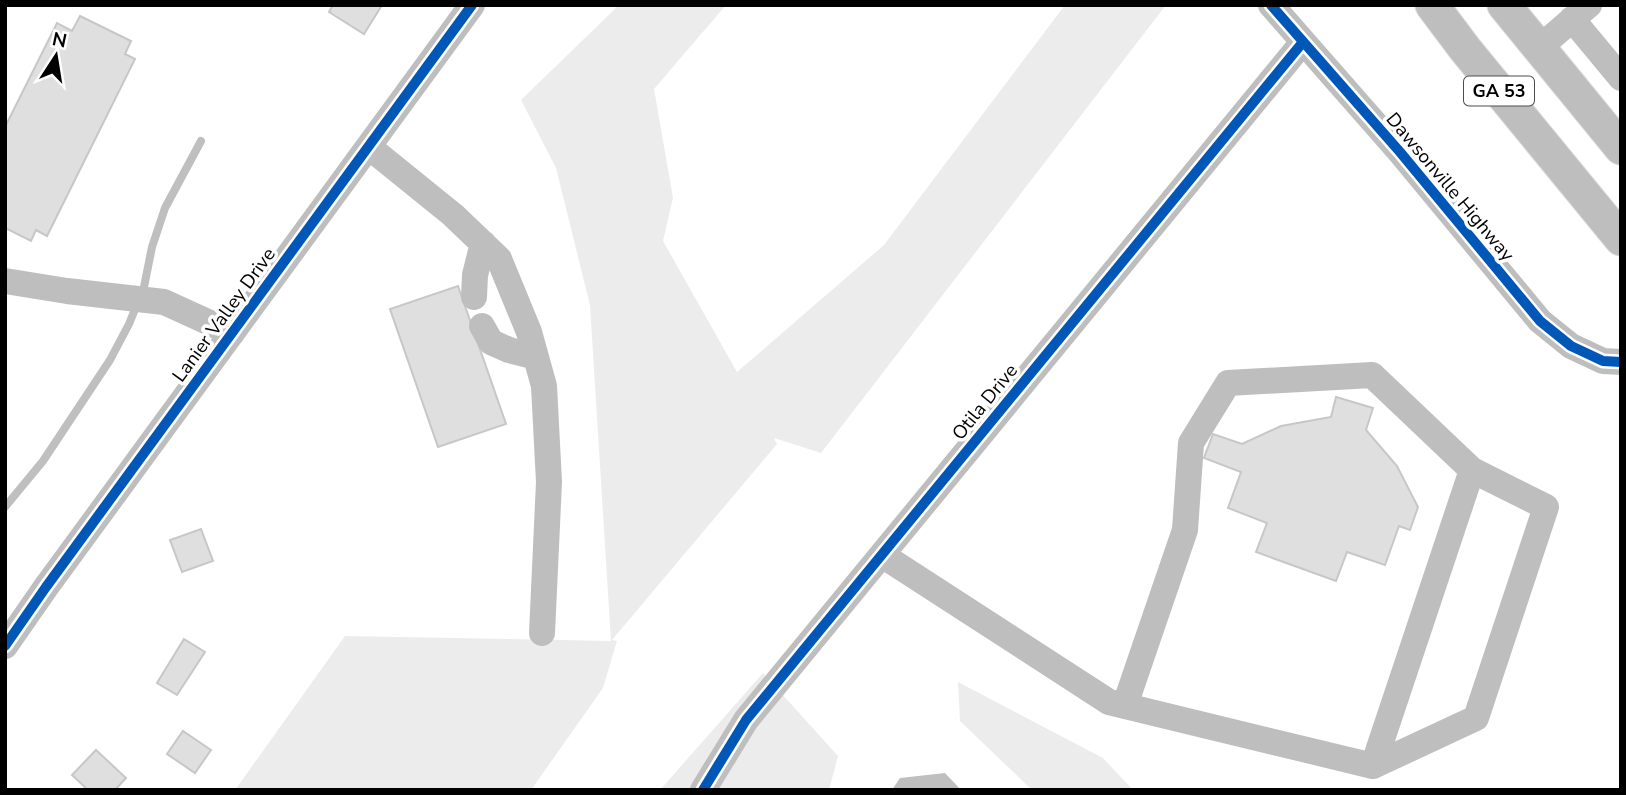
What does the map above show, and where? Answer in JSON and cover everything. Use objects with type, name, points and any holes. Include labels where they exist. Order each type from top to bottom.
[{"type":"main road","name":"GA 53","points":[[1432,5],[1465,50],[1621,239]]},
{"type":"main road","name":"GA 53","points":[[1504,5],[1621,148]]},
{"type":"street","name":"Lanier Valley Drive","points":[[5,646],[472,5]]},
{"type":"street","name":"Dawsonville Highway","points":[[1271,5],[1400,152],[1540,321],[1571,346],[1603,361],[1621,362]]},
{"type":"street","points":[[1539,48],[1581,12],[1621,78]]},
{"type":"street","name":"Otila Drive","points":[[703,790],[746,720],[1303,42]]},
{"type":"street","points":[[369,147],[453,215],[499,259],[530,332],[544,386],[549,482],[542,633]]},
{"type":"street","points":[[474,297],[475,275],[483,243]]},
{"type":"street","points":[[5,281],[164,302],[232,333]]},
{"type":"street","points":[[482,326],[491,342],[536,357]]},
{"type":"street","points":[[882,555],[1109,702],[1373,766],[1476,718],[1546,507],[1472,470],[1373,375],[1228,383],[1192,443],[1185,530],[1125,705]]},
{"type":"street","points":[[1373,766],[1472,470]]},
{"type":"shaded area","points":[[619,5],[726,5],[654,89],[673,198],[663,241],[737,372],[884,245],[1065,5],[1166,5],[821,453],[774,438],[777,444],[612,640],[617,641],[603,688],[531,790],[235,790],[345,636],[611,641],[590,305],[556,168],[521,100]]},
{"type":"shaded area","points":[[763,673],[838,756],[829,790],[660,790]]},
{"type":"shaded area","points":[[958,682],[1103,758],[1133,790],[1032,790],[960,721]]},
{"type":"shaded area","points":[[945,773],[961,790],[892,790],[900,778]]},
{"type":"building","points":[[333,5],[382,5],[364,34],[329,12]]},
{"type":"building","points":[[80,16],[131,41],[125,54],[135,59],[47,236],[36,230],[31,241],[5,228],[5,127],[57,23],[72,31]]},
{"type":"building","points":[[458,286],[506,424],[438,447],[390,309]]},
{"type":"building","points":[[1336,397],[1373,408],[1366,430],[1397,466],[1418,507],[1410,530],[1399,526],[1385,565],[1347,552],[1336,581],[1256,552],[1267,523],[1228,508],[1241,472],[1204,458],[1213,434],[1242,444],[1281,426],[1331,417]]},
{"type":"building","points":[[201,529],[213,561],[182,572],[170,540]]},
{"type":"building","points":[[184,639],[205,652],[177,695],[157,683]]},
{"type":"building","points":[[183,731],[211,750],[195,773],[167,754]]},
{"type":"building","points":[[96,750],[126,778],[115,790],[88,790],[72,775]]},
{"type":"waterway","points":[[5,507],[43,461],[110,360],[144,287],[152,247],[165,208],[201,141]]},
{"type":"cycle path","points":[[5,646],[472,5]]},
{"type":"cycle path","points":[[1271,5],[1400,152],[1540,321],[1571,346],[1603,361],[1621,362]]},
{"type":"cycle path","points":[[703,790],[746,720],[1303,42]]}]
